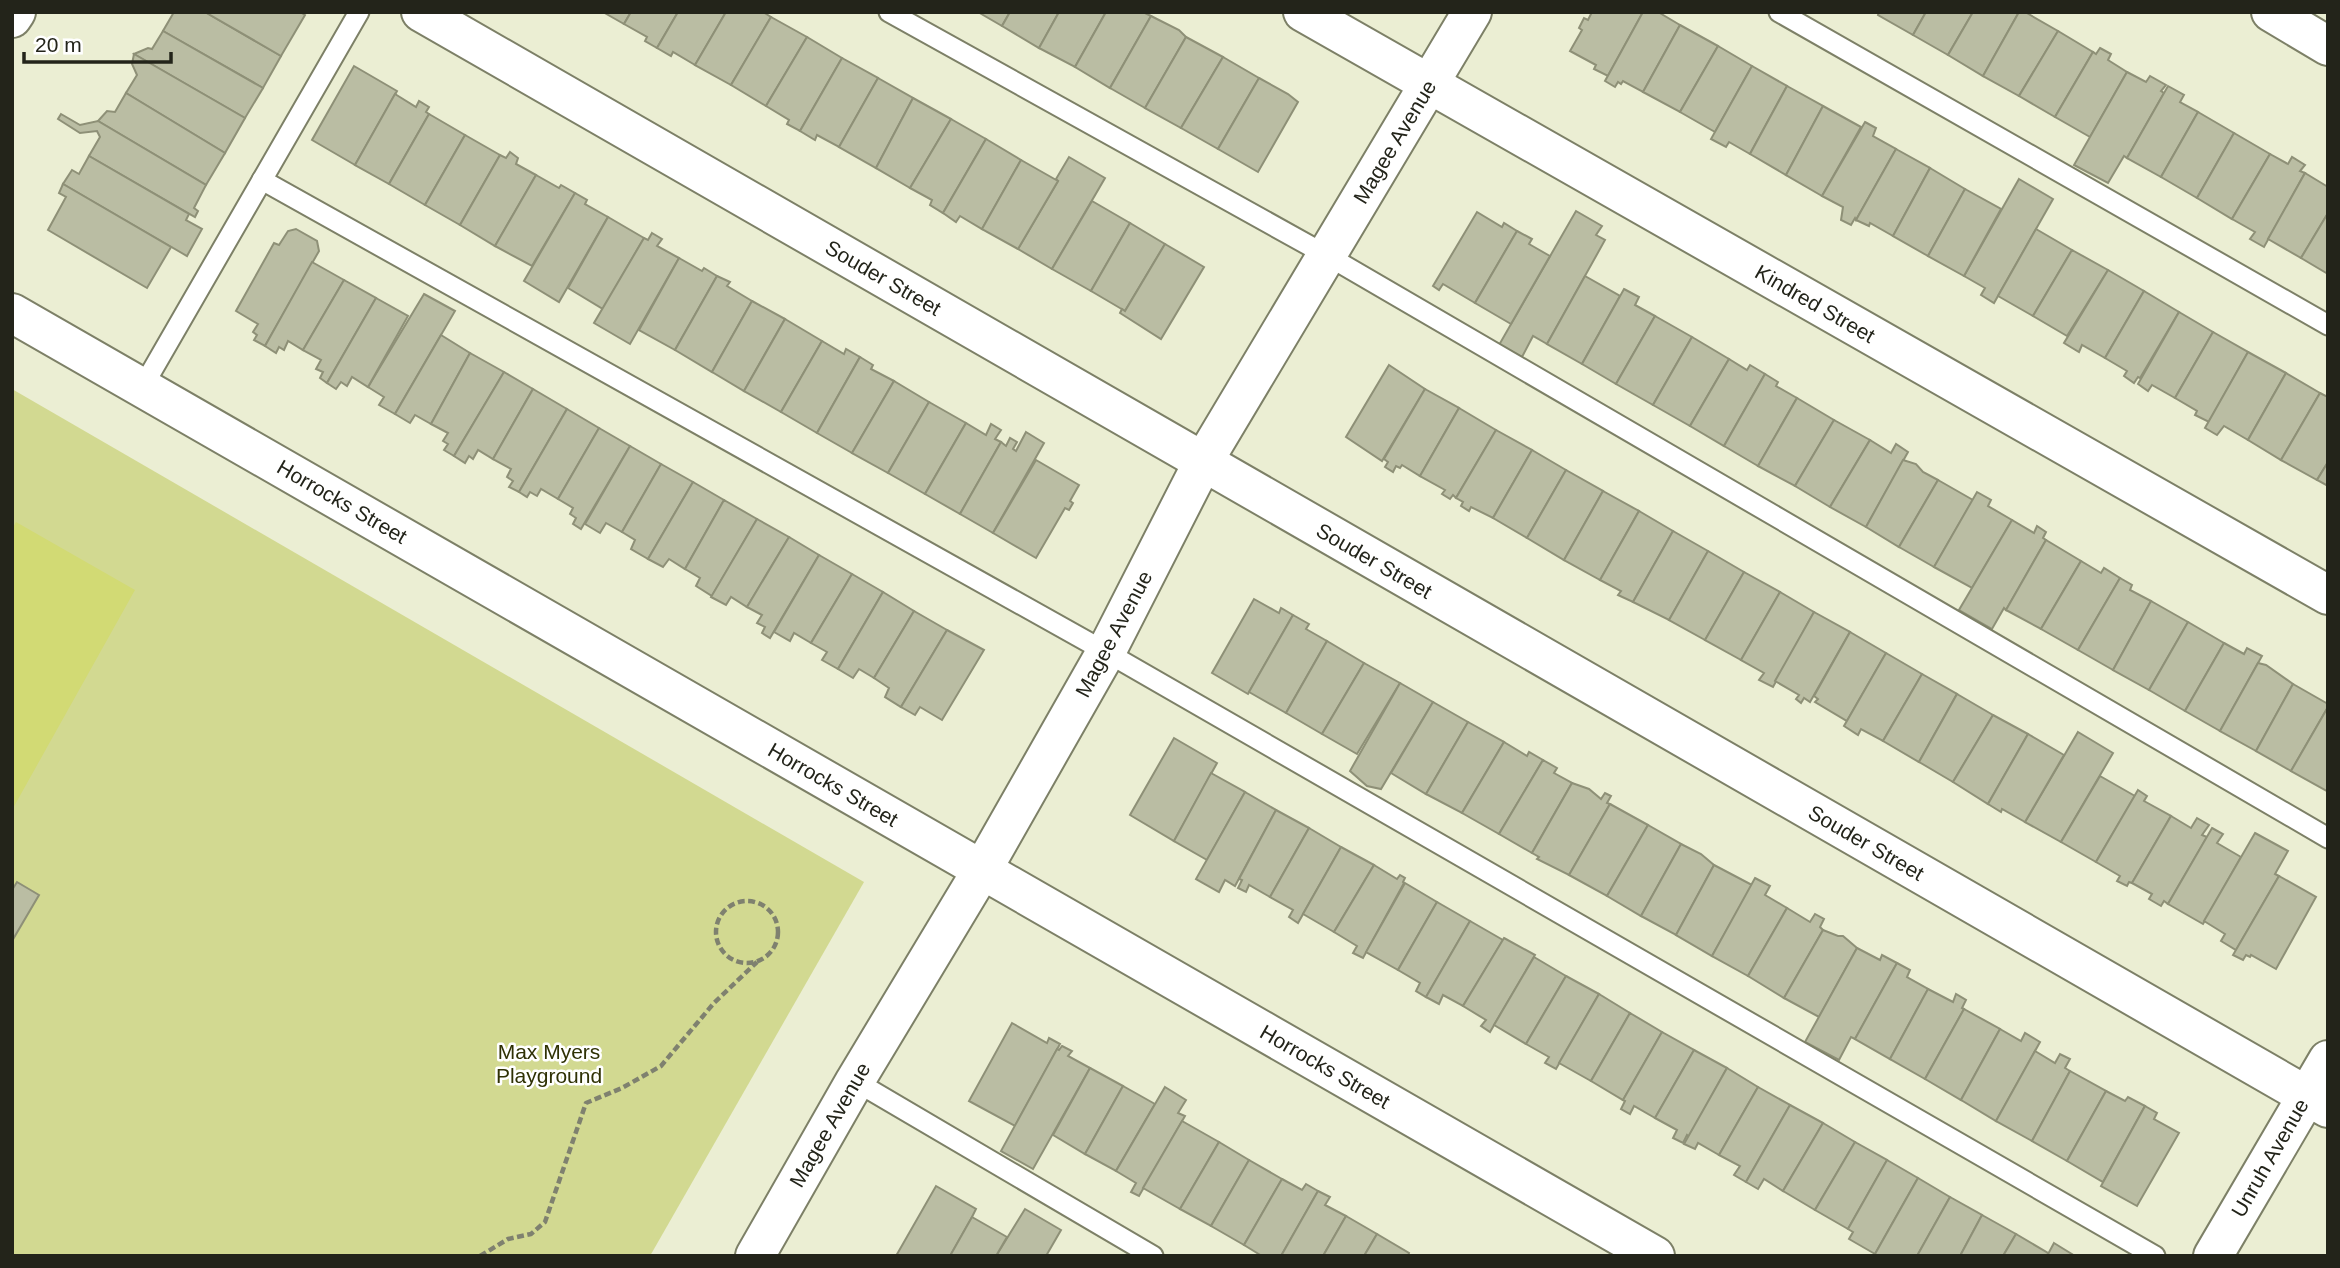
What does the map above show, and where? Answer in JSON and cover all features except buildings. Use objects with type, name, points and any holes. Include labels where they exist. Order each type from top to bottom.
[{"type":"street","points":[[12,18],[16,12]]},
{"type":"street","name":"Souder Street","points":[[421,12],[2317,1102]]},
{"type":"street","name":"Kindred Street","points":[[1303,12],[2328,595]]},
{"type":"street","name":"Magee Avenue","points":[[755,1256],[982,870],[1106,652],[1203,462],[1472,12]]},
{"type":"street","points":[[2271,12],[2328,46]]},
{"type":"street","name":"Horrocks Street","points":[[12,313],[1655,1256]]},
{"type":"street","name":"Unruh Avenue","points":[[2213,1256],[2317,1102],[2328,1060]]},
{"type":"lane","points":[[142,388],[359,12]]},
{"type":"lane","points":[[889,12],[1328,256],[2328,838]]},
{"type":"lane","points":[[1779,12],[2328,324]]},
{"type":"lane","points":[[262,180],[1106,652],[2155,1256]]},
{"type":"lane","points":[[855,1082],[1153,1256]]},
{"type":"path","points":[[480,1256],[508,1239],[531,1234],[545,1222],[586,1103],[622,1088],[661,1066],[714,1003],[774,948],[778,939],[775,918],[761,904],[751,901],[732,904],[718,919],[716,939],[726,956],[736,961],[757,962]]},
{"type":"green space","name":"Max Myers Playground","points":[[12,389],[864,882],[650,1256],[12,1256]]},
{"type":"shaded area","points":[[16,522],[135,590],[12,810],[12,529]]}]
